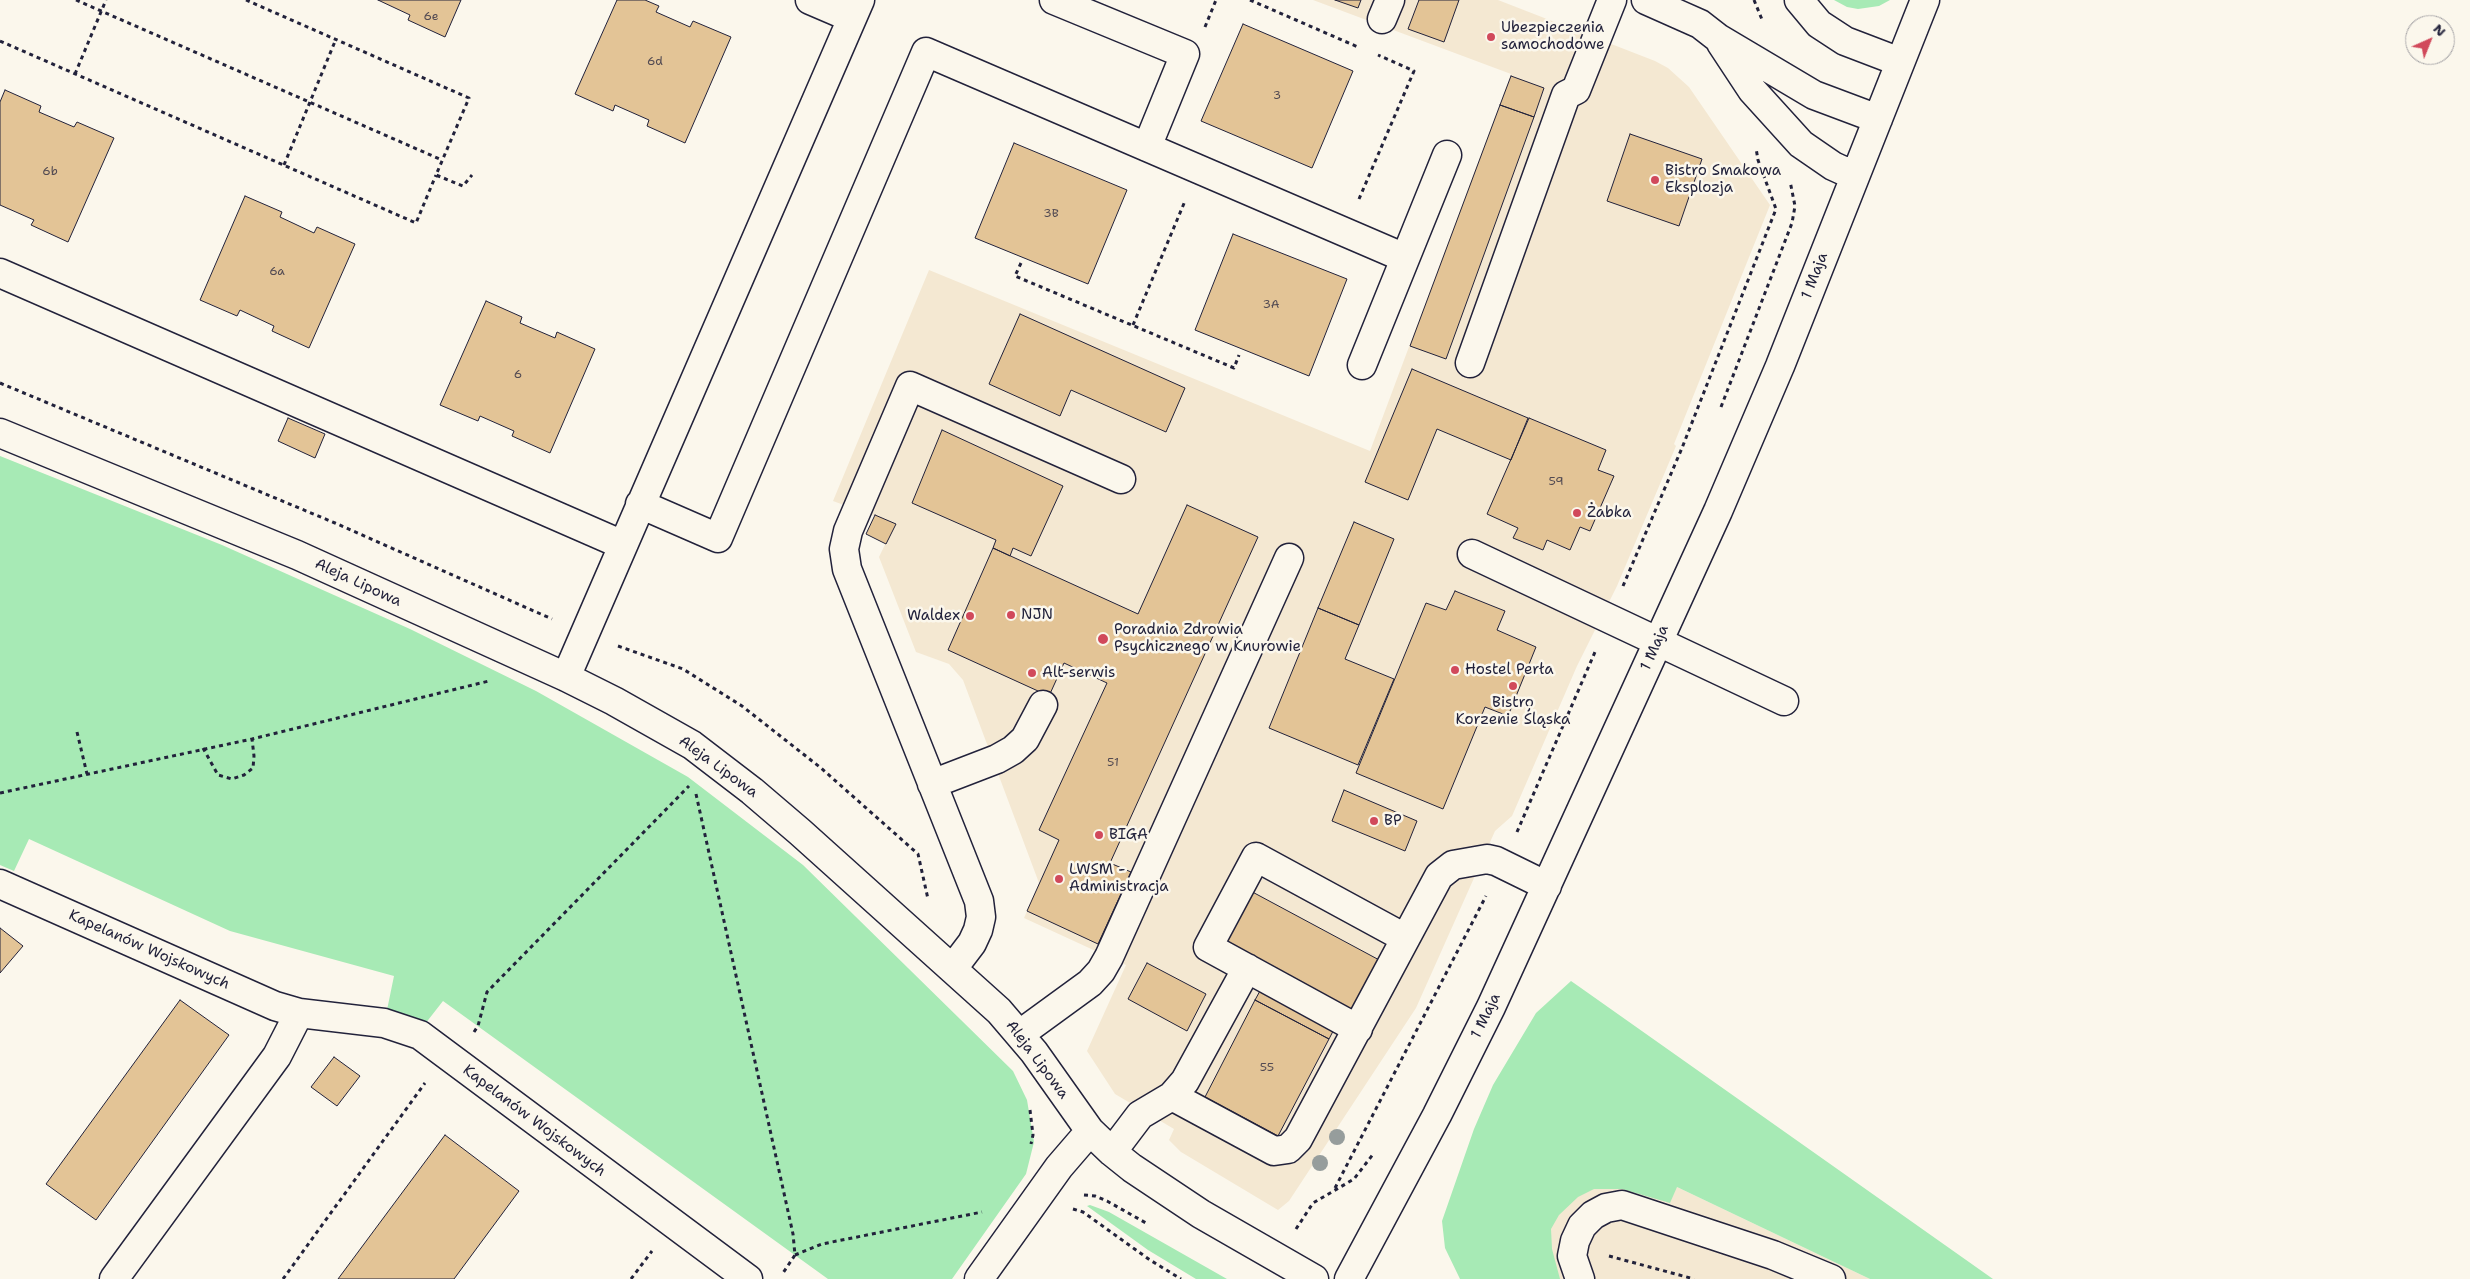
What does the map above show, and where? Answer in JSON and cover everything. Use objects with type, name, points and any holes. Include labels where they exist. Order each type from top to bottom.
[{"type":"street","points":[[566,677],[856,9],[810,0]]},
{"type":"street","points":[[1054,0],[1185,54],[1147,147]]},
{"type":"street","points":[[1470,363],[1566,95],[1576,90],[1612,0]]},
{"type":"street","points":[[1646,0],[1687,17],[1718,38],[1814,95],[1878,119]]},
{"type":"street","points":[[1799,0],[1819,24],[1845,41],[1900,62]]},
{"type":"street","name":"1 Maja","points":[[1349,1279],[1441,1107],[1547,886],[1718,511],[1780,366],[1925,0]]},
{"type":"street","points":[[1718,38],[1752,90],[1801,144],[1833,166],[1855,176]]},
{"type":"street","points":[[640,504],[718,538],[926,52],[1405,258]]},
{"type":"street","points":[[1362,365],[1448,156]]},
{"type":"street","points":[[0,273],[623,545]]},
{"type":"street","points":[[953,968],[978,930],[981,917],[979,902],[847,569],[844,548],[856,509],[910,386],[1121,479]]},
{"type":"street","name":"Aleja Lipowa","points":[[0,433],[243,531],[566,677],[654,722],[709,757],[808,838],[953,968],[1020,1034],[1090,1131],[1112,1152],[1132,1168],[1186,1204],[1314,1279]]},
{"type":"street","points":[[1472,554],[1784,701]]},
{"type":"street","points":[[1020,1034],[1090,983],[1110,957],[1289,558]]},
{"type":"street","points":[[932,784],[997,759],[1013,750],[1025,739],[1043,704]]},
{"type":"street","points":[[1358,1028],[1208,947],[1256,857],[1405,938]]},
{"type":"street","points":[[1172,1096],[1274,1151],[1288,1149],[1298,1139],[1439,876],[1453,865],[1479,860],[1496,861],[1547,886]]},
{"type":"street","name":"Kapelanów Wojskowych","points":[[0,884],[275,1006],[299,1013],[384,1023],[420,1035],[748,1279]]},
{"type":"street","points":[[1112,1152],[1140,1115],[1172,1096],[1185,1081],[1247,968]]},
{"type":"street","points":[[114,1279],[278,1056],[299,1013]]},
{"type":"street","points":[[979,1279],[1059,1167],[1090,1131]]},
{"type":"street","points":[[1580,1279],[1572,1256],[1575,1240],[1582,1226],[1593,1215],[1606,1208],[1622,1205],[1773,1255],[1831,1279]]},
{"type":"path","points":[[76,0],[442,160]]},
{"type":"path","points":[[75,74],[106,0]]},
{"type":"path","points":[[0,41],[416,222],[469,98],[246,0]]},
{"type":"path","points":[[1250,0],[1359,47]]},
{"type":"path","points":[[284,165],[336,39]]},
{"type":"path","points":[[1345,232],[1414,71],[1368,51]]},
{"type":"path","points":[[1378,1148],[1354,1178],[1334,1189],[1502,864],[1682,448],[1776,209],[1758,160],[1755,142]]},
{"type":"path","points":[[436,175],[463,186],[472,175]]},
{"type":"path","points":[[1719,411],[1792,223],[1796,206],[1794,194],[1787,176]]},
{"type":"path","points":[[1133,325],[1188,193]]},
{"type":"path","points":[[1021,262],[1015,276],[1234,368],[1239,355]]},
{"type":"path","points":[[0,382],[335,523],[557,621]]},
{"type":"path","points":[[613,645],[682,669],[742,706],[821,768],[918,854],[930,906]]},
{"type":"path","points":[[0,793],[252,738],[497,679]]},
{"type":"path","points":[[77,732],[87,774]]},
{"type":"path","points":[[203,748],[218,775],[232,778],[244,775],[252,768],[254,756],[252,738]]},
{"type":"path","points":[[461,1067],[464,1048],[478,1026],[486,992],[684,795],[693,781],[794,1234],[795,1255]]},
{"type":"path","points":[[283,1279],[426,1080]]},
{"type":"path","points":[[1027,1101],[1032,1117],[1033,1135],[1027,1152]]},
{"type":"path","points":[[1078,1196],[1095,1196],[1150,1226]]},
{"type":"path","points":[[1070,1208],[1083,1212],[1150,1260],[1181,1279]]},
{"type":"path","points":[[779,1279],[795,1255],[822,1244],[987,1211]]},
{"type":"path","points":[[1608,1256],[1694,1279]]},
{"type":"shaded area","points":[[1313,0],[1498,0],[1655,61],[1668,68],[1689,87],[1770,205],[1674,444],[1676,446],[1617,586],[1577,666],[1512,816],[1495,831],[1416,1008],[1289,1201],[1278,1210],[1181,1152],[1169,1140],[1174,1129],[1115,1094],[1087,1051],[1126,965],[1024,918],[1039,883],[963,680],[949,664],[916,652],[879,557],[895,524],[833,501],[929,270],[1370,451],[1511,74]]},
{"type":"shaded area","points":[[1513,1110],[1677,1187],[1870,1279],[1532,1279]]},
{"type":"green space","points":[[1834,0],[1890,0],[1879,6],[1858,9],[1847,7]]},
{"type":"green space","points":[[0,456],[222,545],[410,629],[536,691],[688,777],[803,865],[1013,1071],[1027,1100],[1034,1142],[1026,1174],[952,1279],[828,1279],[443,1001],[425,1024],[387,1010],[394,976],[230,931],[29,839],[14,871],[0,865]]},
{"type":"green space","points":[[1571,981],[1993,1279],[1870,1279],[1677,1187],[1670,1203],[1622,1189],[1594,1189],[1578,1197],[1559,1215],[1551,1229],[1552,1249],[1560,1279],[1460,1279],[1445,1248],[1442,1221],[1474,1129],[1493,1085],[1536,1013]]},
{"type":"green space","points":[[1090,1205],[1109,1212],[1227,1279],[1196,1279],[1148,1250],[1087,1206]]},
{"type":"building","points":[[378,0],[461,0],[445,37],[408,20],[410,15]]},
{"type":"building","points":[[617,0],[645,0],[659,6],[656,12],[690,27],[693,21],[731,37],[685,143],[647,126],[649,120],[615,105],[613,111],[575,94]]},
{"type":"building","points":[[1335,0],[1361,0],[1358,8]]},
{"type":"building","points":[[1419,0],[1459,0],[1444,42],[1408,29]]},
{"type":"building","points":[[1243,24],[1353,71],[1312,168],[1201,121]]},
{"type":"building","points":[[1511,76],[1544,88],[1534,117],[1500,105]]},
{"type":"building","points":[[5,90],[41,106],[39,112],[74,127],[77,122],[114,138],[68,242],[31,225],[34,220],[0,205],[0,102]]},
{"type":"building","points":[[1500,105],[1534,117],[1446,359],[1410,346]]},
{"type":"building","name":"Bistro Smakowa Eksplozja","points":[[1630,134],[1702,159],[1679,226],[1607,201]]},
{"type":"building","points":[[1014,143],[1127,190],[1088,284],[975,238]]},
{"type":"building","points":[[245,196],[282,212],[280,217],[314,233],[317,227],[355,244],[309,348],[272,331],[274,326],[240,310],[237,316],[200,300]]},
{"type":"building","points":[[1233,234],[1347,279],[1309,376],[1195,330]]},
{"type":"building","points":[[486,301],[522,317],[520,323],[555,338],[557,332],[595,349],[550,453],[512,436],[514,431],[480,416],[478,421],[440,405]]},
{"type":"building","points":[[1020,314],[1185,388],[1166,432],[1071,390],[1060,416],[989,384]]},
{"type":"building","points":[[1412,369],[1528,418],[1511,460],[1437,429],[1408,500],[1365,482]]},
{"type":"building","points":[[288,418],[325,434],[315,458],[278,441]]},
{"type":"building","points":[[1529,418],[1606,450],[1598,470],[1614,476],[1590,531],[1580,527],[1570,550],[1547,540],[1543,550],[1513,538],[1518,528],[1487,514]]},
{"type":"building","points":[[942,430],[1063,486],[1031,556],[1013,548],[1010,556],[993,548],[996,540],[912,503]]},
{"type":"building","points":[[1187,505],[1258,537],[1110,863],[1131,872],[1098,944],[1027,911],[1059,840],[1039,830],[1107,683],[1064,663],[1049,696],[948,650],[993,548],[1138,614]]},
{"type":"building","points":[[875,515],[896,524],[886,544],[866,534]]},
{"type":"building","points":[[1354,522],[1394,539],[1359,625],[1318,608]]},
{"type":"building","points":[[1455,591],[1505,611],[1497,630],[1536,647],[1508,716],[1485,707],[1443,809],[1356,773],[1426,603],[1446,610]]},
{"type":"building","points":[[1318,608],[1359,625],[1345,659],[1394,679],[1358,765],[1269,728]]},
{"type":"building","name":"BP","points":[[1344,790],[1417,821],[1405,851],[1332,821]]},
{"type":"building","points":[[1245,888],[1396,969],[1368,1023],[1344,1010],[1329,1039],[1255,1000],[1272,969],[1217,941]]},
{"type":"building","points":[[0,928],[23,946],[0,973]]},
{"type":"building","points":[[1147,963],[1206,994],[1187,1031],[1128,999]]},
{"type":"building","points":[[180,1000],[229,1035],[96,1220],[46,1184]]},
{"type":"building","points":[[1255,1000],[1329,1039],[1278,1136],[1205,1097]]},
{"type":"building","points":[[334,1057],[360,1076],[337,1106],[311,1087]]},
{"type":"building","points":[[445,1135],[519,1191],[454,1279],[338,1279]]},
{"type":"place","name":"Ubezpieczenia samochodowe","points":[[1491,37]]},
{"type":"place","name":"Bistro Smakowa Eksplozja","points":[[1655,180]]},
{"type":"place","name":"Żabka","points":[[1577,513]]},
{"type":"place","name":"NJN","points":[[1011,615]]},
{"type":"place","name":"Waldex","points":[[970,616]]},
{"type":"place","name":"Poradnia Zdrowia Psychicznego w Knurowie","points":[[1103,639]]},
{"type":"place","name":"Hostel Perła","points":[[1455,670]]},
{"type":"place","name":"Alt-serwis","points":[[1032,673]]},
{"type":"place","name":"Bistro Korzenie Śląska","points":[[1513,686]]},
{"type":"place","name":"BP","points":[[1374,821]]},
{"type":"place","name":"BIGA","points":[[1099,835]]},
{"type":"place","name":"LWSM - Administracja","points":[[1059,879]]}]
